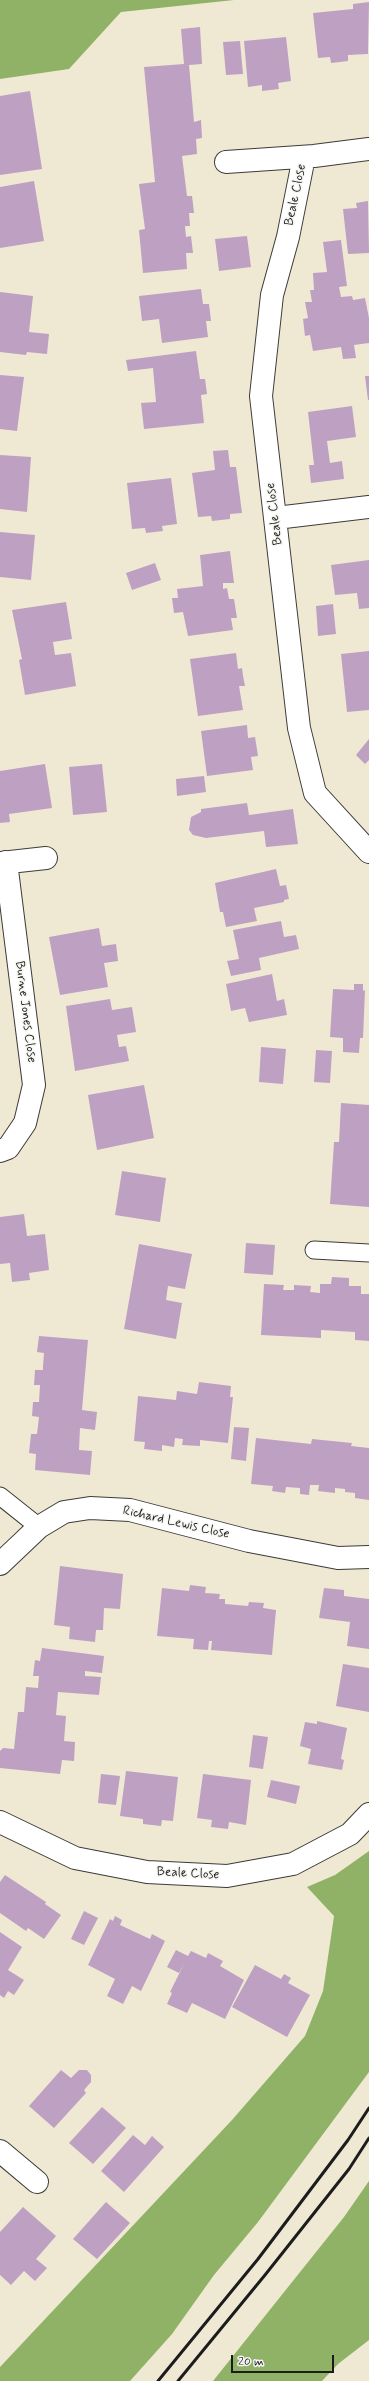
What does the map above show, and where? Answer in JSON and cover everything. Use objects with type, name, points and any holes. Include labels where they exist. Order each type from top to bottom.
[{"type":"street","name":"Beale Close","points":[[226,162],[304,157],[369,148]]},
{"type":"street","name":"Beale Close","points":[[304,157],[288,237],[272,294],[261,396],[299,728],[314,793],[369,852]]},
{"type":"street","points":[[276,518],[369,507]]},
{"type":"street","name":"Burne Jones Close","points":[[0,1151],[8,1148],[25,1123],[34,1085],[3,863],[46,858]]},
{"type":"street","name":"Richard Lewis Close","points":[[0,1564],[39,1527],[64,1512],[90,1508],[130,1510],[249,1541],[338,1558],[369,1557]]},
{"type":"street","name":"Beale Close","points":[[0,1822],[75,1858],[147,1872],[227,1876],[293,1864],[350,1834],[369,1814]]},
{"type":"street","points":[[0,2151],[38,2182]]},
{"type":"lane","points":[[314,1250],[369,1253]]},
{"type":"lane","points":[[0,1496],[39,1527]]},
{"type":"green space","points":[[0,0],[234,0],[121,12],[69,69],[0,79]]},
{"type":"green space","points":[[369,1851],[369,2072],[258,2222],[214,2275],[172,2334],[130,2381],[0,2381],[0,2367],[232,2120],[305,2036],[323,1991],[334,1916],[307,1887],[335,1875]]},
{"type":"green space","points":[[369,2181],[369,2340],[338,2364],[322,2381],[213,2381],[344,2217]]},
{"type":"building","points":[[369,2],[368,54],[348,55],[348,61],[331,63],[330,57],[318,58],[313,13],[353,9],[353,4]]},
{"type":"building","points":[[200,27],[202,64],[189,65],[194,122],[201,120],[202,138],[196,139],[197,154],[182,156],[187,196],[192,196],[193,204],[194,213],[189,213],[190,226],[185,226],[186,237],[191,236],[193,253],[186,253],[187,269],[143,273],[139,230],[145,229],[139,184],[155,182],[144,67],[184,64],[181,29]]},
{"type":"building","points":[[286,37],[291,81],[278,83],[279,89],[262,91],[262,85],[248,87],[244,41]]},
{"type":"building","points":[[240,41],[243,74],[226,75],[223,42]]},
{"type":"building","points":[[30,91],[42,169],[0,175],[0,96]]},
{"type":"building","points":[[34,181],[44,241],[0,248],[0,187]]},
{"type":"building","points":[[368,201],[369,253],[348,254],[343,209],[357,208],[356,203]]},
{"type":"building","points":[[247,236],[251,267],[219,271],[215,239]]},
{"type":"building","points":[[341,240],[347,286],[339,287],[341,297],[352,296],[353,300],[365,298],[369,318],[369,343],[354,345],[356,358],[343,359],[341,347],[313,351],[310,335],[305,336],[303,319],[308,318],[305,302],[312,302],[310,290],[314,290],[313,273],[327,272],[323,242]]},
{"type":"building","points":[[201,289],[203,304],[209,304],[211,321],[206,321],[208,337],[162,343],[159,319],[142,321],[139,296]]},
{"type":"building","points":[[0,292],[33,296],[29,332],[49,334],[47,354],[27,352],[26,355],[0,352]]},
{"type":"building","points":[[196,351],[200,379],[205,379],[207,394],[201,395],[204,423],[144,429],[141,403],[156,402],[153,368],[128,371],[126,360]]},
{"type":"building","points":[[0,375],[24,377],[17,431],[0,429]]},
{"type":"building","points":[[365,376],[369,376],[369,400],[368,400]]},
{"type":"building","points":[[352,406],[356,437],[327,441],[330,463],[342,461],[344,479],[311,483],[309,465],[314,465],[308,412]]},
{"type":"building","points":[[228,450],[230,467],[236,467],[242,513],[230,514],[230,519],[212,521],[211,516],[198,517],[192,473],[215,470],[213,451]]},
{"type":"building","points":[[0,455],[31,457],[27,512],[0,509]]},
{"type":"building","points":[[171,478],[177,524],[162,526],[163,531],[146,533],[145,528],[132,529],[127,483]]},
{"type":"building","points":[[0,532],[35,535],[31,580],[0,577]]},
{"type":"building","points":[[230,551],[234,583],[223,583],[223,589],[227,588],[229,599],[234,599],[237,618],[231,618],[233,630],[188,636],[183,612],[174,613],[172,598],[178,598],[177,589],[203,586],[200,555]]},
{"type":"building","points":[[369,560],[369,608],[359,609],[357,593],[335,595],[331,565]]},
{"type":"building","points":[[155,563],[161,580],[132,590],[126,573]]},
{"type":"building","points":[[66,602],[72,639],[53,642],[55,655],[71,653],[76,686],[25,695],[19,660],[22,659],[12,610]]},
{"type":"building","points":[[333,604],[336,634],[318,636],[316,606]]},
{"type":"building","points":[[369,651],[369,710],[347,712],[341,654]]},
{"type":"building","points":[[236,653],[238,669],[242,668],[245,686],[239,686],[243,710],[198,716],[190,659]]},
{"type":"building","points":[[247,725],[248,738],[255,737],[258,756],[251,757],[253,770],[207,776],[201,731]]},
{"type":"building","points":[[369,739],[369,760],[365,764],[356,755]]},
{"type":"building","points":[[45,764],[52,808],[9,814],[10,822],[0,823],[0,771]]},
{"type":"building","points":[[102,764],[107,812],[73,815],[69,767]]},
{"type":"building","points":[[204,776],[206,792],[177,796],[176,779]]},
{"type":"building","points":[[247,803],[249,815],[293,809],[298,844],[266,847],[264,831],[206,838],[193,835],[189,830],[191,817],[201,812],[201,809]]},
{"type":"building","points":[[276,869],[280,886],[286,885],[289,899],[284,900],[284,902],[254,908],[257,921],[226,927],[223,912],[220,912],[215,883]]},
{"type":"building","points":[[281,921],[284,937],[296,935],[299,949],[259,958],[261,970],[231,976],[227,961],[239,959],[233,930]]},
{"type":"building","points":[[99,928],[102,946],[116,944],[118,961],[104,963],[108,987],[60,995],[49,937]]},
{"type":"building","points":[[272,974],[277,1001],[284,999],[287,1015],[249,1022],[245,1008],[231,1011],[226,984]]},
{"type":"building","points":[[354,984],[363,984],[363,991],[365,990],[363,1038],[360,1038],[359,1053],[343,1052],[343,1038],[330,1037],[333,989],[354,990]]},
{"type":"building","points":[[110,999],[112,1010],[132,1007],[136,1032],[117,1035],[119,1047],[126,1046],[129,1061],[75,1071],[66,1006]]},
{"type":"building","points":[[261,1047],[286,1049],[283,1084],[259,1082]]},
{"type":"building","points":[[316,1050],[332,1051],[330,1083],[314,1082]]},
{"type":"building","points":[[144,1085],[154,1138],[97,1150],[88,1095]]},
{"type":"building","points":[[341,1103],[369,1105],[369,1207],[330,1204],[334,1142],[339,1142]]},
{"type":"building","points":[[122,1171],[166,1178],[160,1222],[115,1215]]},
{"type":"building","points":[[24,1214],[27,1236],[45,1234],[49,1270],[29,1273],[30,1280],[12,1282],[10,1263],[0,1264],[0,1217]]},
{"type":"building","points":[[246,1243],[275,1245],[273,1275],[244,1273]]},
{"type":"building","points":[[139,1244],[192,1254],[185,1289],[168,1286],[166,1300],[182,1303],[176,1339],[124,1329]]},
{"type":"building","points":[[332,1277],[349,1278],[349,1286],[361,1286],[361,1294],[369,1294],[369,1341],[355,1340],[355,1332],[321,1330],[321,1338],[261,1335],[264,1284],[284,1285],[283,1290],[294,1290],[294,1285],[311,1286],[310,1292],[320,1293],[320,1284],[331,1284]]},
{"type":"building","points":[[39,1336],[88,1340],[82,1410],[97,1412],[95,1430],[80,1428],[79,1450],[92,1451],[90,1475],[35,1470],[36,1454],[29,1453],[31,1434],[37,1434],[39,1417],[32,1416],[33,1402],[39,1402],[40,1385],[34,1385],[35,1370],[43,1370],[44,1353],[37,1352]]},
{"type":"building","points":[[199,1382],[231,1386],[230,1397],[233,1397],[228,1443],[200,1440],[200,1446],[182,1445],[183,1439],[175,1438],[174,1447],[162,1445],[162,1451],[144,1449],[145,1442],[134,1441],[138,1396],[176,1400],[177,1391],[197,1394]]},
{"type":"building","points":[[234,1427],[249,1428],[246,1461],[231,1459]]},
{"type":"building","points":[[256,1438],[311,1444],[312,1439],[352,1443],[351,1446],[369,1448],[369,1500],[355,1498],[355,1493],[345,1492],[345,1489],[335,1488],[335,1493],[318,1491],[319,1485],[310,1485],[309,1495],[300,1494],[300,1488],[286,1487],[285,1493],[272,1491],[273,1486],[251,1484]]},
{"type":"building","points":[[60,1566],[123,1574],[120,1609],[104,1608],[103,1630],[96,1630],[95,1642],[69,1639],[70,1627],[54,1625]]},
{"type":"building","points":[[190,1585],[206,1587],[205,1593],[220,1594],[219,1599],[225,1599],[225,1604],[248,1606],[249,1602],[264,1603],[263,1608],[276,1610],[272,1655],[211,1650],[212,1641],[209,1641],[208,1650],[193,1649],[194,1639],[157,1636],[162,1588],[189,1591]]},
{"type":"building","points":[[324,1588],[344,1590],[344,1596],[369,1599],[369,1649],[347,1646],[350,1622],[319,1618]]},
{"type":"building","points":[[42,1648],[104,1656],[102,1673],[85,1671],[85,1676],[101,1677],[99,1695],[58,1692],[56,1715],[66,1716],[64,1741],[75,1742],[74,1761],[62,1760],[60,1774],[0,1768],[0,1751],[3,1748],[14,1749],[18,1712],[24,1712],[26,1687],[38,1688],[39,1676],[33,1676],[35,1660],[40,1661]]},
{"type":"building","points":[[343,1664],[369,1668],[369,1712],[336,1706]]},
{"type":"building","points":[[317,1721],[347,1728],[341,1759],[344,1760],[342,1770],[308,1764],[311,1749],[300,1746],[305,1722],[317,1724]]},
{"type":"building","points":[[253,1735],[268,1737],[263,1769],[249,1767]]},
{"type":"building","points":[[126,1771],[178,1777],[173,1821],[162,1820],[161,1826],[143,1824],[143,1819],[120,1816]]},
{"type":"building","points":[[101,1774],[120,1776],[116,1805],[98,1803]]},
{"type":"building","points":[[203,1774],[251,1780],[246,1825],[229,1822],[228,1829],[211,1827],[212,1820],[197,1818]]},
{"type":"building","points":[[271,1780],[300,1786],[296,1804],[267,1797]]},
{"type":"building","points":[[5,1875],[46,1902],[45,1904],[61,1915],[44,1939],[28,1928],[26,1931],[0,1913],[0,1882]]},
{"type":"building","points":[[84,1911],[98,1918],[84,1945],[71,1939]]},
{"type":"building","points":[[115,1916],[122,1920],[120,1925],[150,1939],[152,1934],[165,1941],[141,1991],[132,1986],[123,2004],[107,1996],[115,1979],[88,1965],[110,1919],[113,1921]]},
{"type":"building","points":[[0,1932],[22,1947],[8,1970],[24,1980],[14,1995],[8,1991],[4,1998],[0,1995]]},
{"type":"building","points":[[176,1950],[188,1956],[191,1951],[206,1958],[208,1953],[223,1961],[220,1966],[244,1980],[225,2019],[192,2003],[187,2013],[167,2004],[172,1993],[170,1992],[184,1964],[179,1973],[167,1967]]},
{"type":"building","points":[[255,1965],[281,1979],[284,1974],[291,1978],[288,1983],[310,1995],[287,2037],[232,2007]]},
{"type":"building","points":[[61,2070],[71,2078],[79,2070],[87,2070],[91,2075],[91,2082],[84,2090],[86,2093],[54,2128],[29,2106]]},
{"type":"building","points":[[102,2107],[126,2128],[93,2164],[69,2143]]},
{"type":"building","points":[[133,2135],[145,2145],[152,2136],[164,2147],[124,2192],[101,2171]]},
{"type":"building","points":[[106,2202],[130,2223],[97,2259],[73,2239]]},
{"type":"building","points":[[23,2207],[56,2236],[36,2259],[47,2268],[35,2281],[24,2271],[11,2285],[0,2275],[0,2232]]},
{"type":"railway","points":[[158,2381],[258,2259],[348,2140],[369,2108]]},
{"type":"railway","points":[[178,2381],[349,2169],[369,2138]]}]
